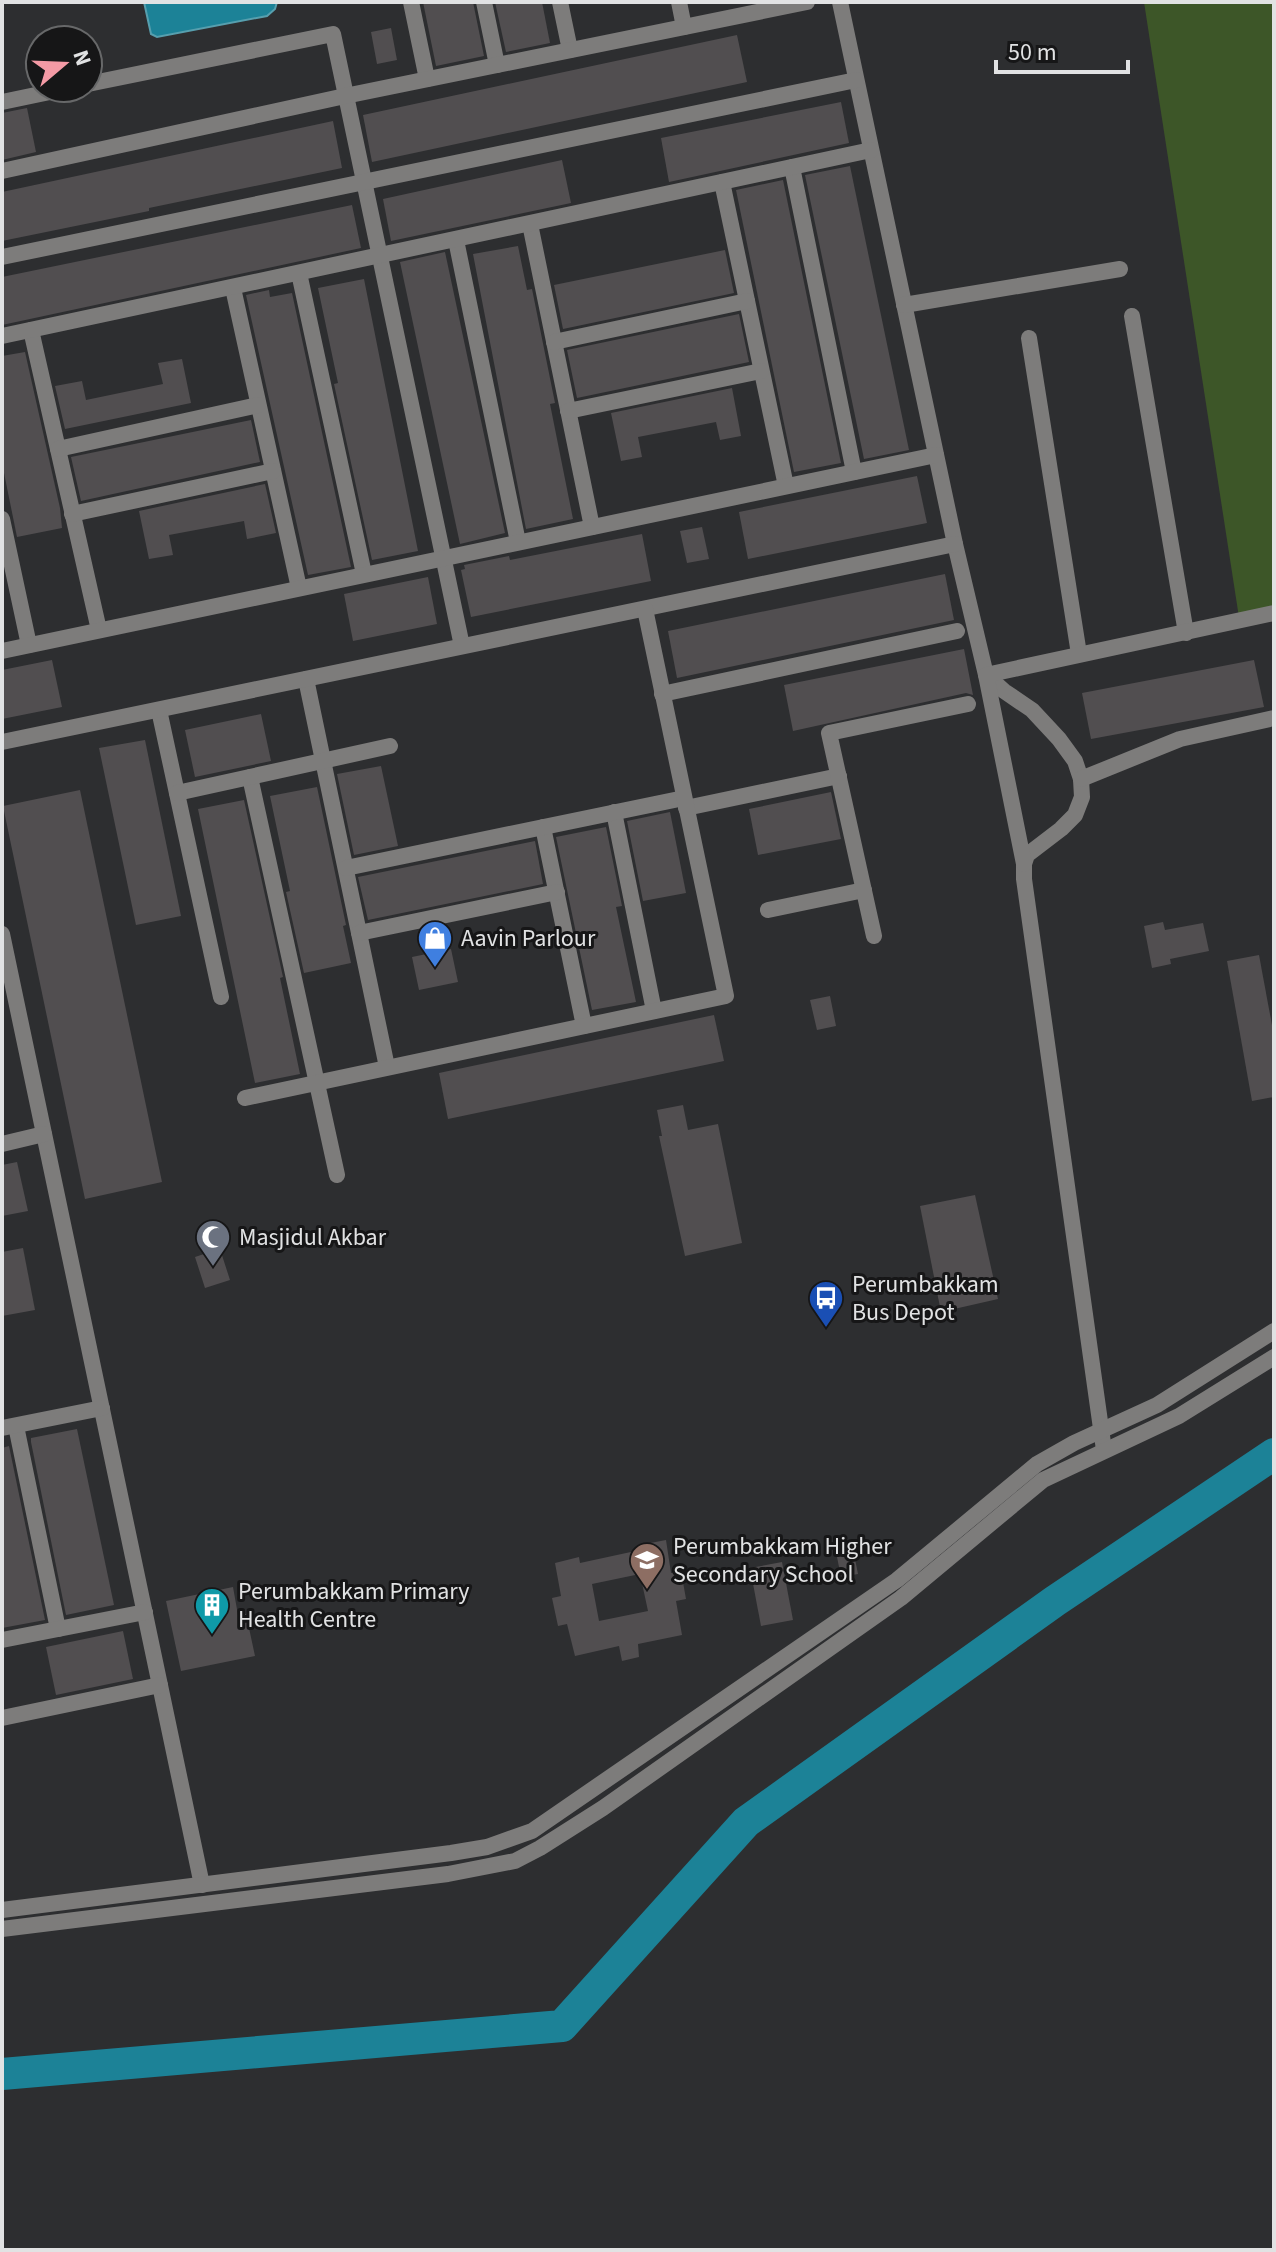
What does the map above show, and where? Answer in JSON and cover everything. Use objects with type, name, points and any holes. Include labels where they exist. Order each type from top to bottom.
[{"type":"street","points":[[411,2],[427,79]]},
{"type":"street","points":[[484,2],[497,65]]},
{"type":"street","points":[[560,2],[570,50]]},
{"type":"street","points":[[679,2],[684,27]]},
{"type":"street","points":[[2,171],[345,96],[807,2]]},
{"type":"street","points":[[840,2],[1024,864],[1104,1450]]},
{"type":"street","points":[[104,81],[333,34],[462,646]]},
{"type":"street","points":[[2,257],[856,80]]},
{"type":"street","points":[[2,102],[24,97]]},
{"type":"street","points":[[2,336],[871,150]]},
{"type":"street","points":[[792,167],[854,472]]},
{"type":"street","points":[[722,182],[786,486]]},
{"type":"street","points":[[530,224],[592,527]]},
{"type":"street","points":[[456,240],[518,542]]},
{"type":"street","points":[[904,305],[1120,269]]},
{"type":"street","points":[[299,273],[364,574]]},
{"type":"street","points":[[233,288],[299,588]]},
{"type":"street","points":[[554,342],[747,301]]},
{"type":"street","points":[[1132,316],[1186,633]]},
{"type":"street","points":[[31,330],[99,630]]},
{"type":"street","points":[[1029,338],[1079,654]]},
{"type":"street","points":[[568,411],[761,371]]},
{"type":"street","points":[[58,449],[258,405]]},
{"type":"street","points":[[2,651],[936,455]]},
{"type":"street","points":[[72,514],[273,471]]},
{"type":"street","points":[[2,519],[29,645]]},
{"type":"street","points":[[2,742],[955,544]]},
{"type":"street","points":[[245,1098],[726,996],[645,609]]},
{"type":"street","points":[[986,675],[1274,613]]},
{"type":"street","points":[[662,694],[957,631]]},
{"type":"street","points":[[986,675],[1032,710],[1059,739],[1075,761],[1081,779],[1082,797],[1075,815],[1027,855],[1024,864]]},
{"type":"street","points":[[306,679],[387,1067]]},
{"type":"street","points":[[874,936],[829,733],[968,704]]},
{"type":"street","points":[[159,710],[221,997]]},
{"type":"street","points":[[1081,779],[1180,739],[1274,718]]},
{"type":"street","points":[[177,793],[390,746]]},
{"type":"street","points":[[346,868],[614,812],[839,776]]},
{"type":"street","points":[[250,777],[337,1175]]},
{"type":"street","points":[[614,812],[654,1011]]},
{"type":"street","points":[[543,827],[584,1026]]},
{"type":"street","points":[[768,910],[864,890]]},
{"type":"street","points":[[359,933],[557,892]]},
{"type":"street","points":[[2,934],[206,1904]]},
{"type":"street","points":[[2,1144],[44,1134]]},
{"type":"street","points":[[2,1910],[451,1853],[487,1847],[532,1831],[897,1580],[1037,1464],[1157,1405],[1274,1331]]},
{"type":"street","points":[[2,1929],[448,1874],[515,1861],[603,1808],[901,1598],[1043,1480],[1179,1416],[1274,1357]]},
{"type":"street","points":[[58,1629],[9,1427],[102,1408]]},
{"type":"street","points":[[2,1640],[145,1612]]},
{"type":"street","points":[[2,1718],[160,1685]]},
{"type":"green space","points":[[1144,2],[1274,2],[1274,618],[1240,624]]},
{"type":"water","points":[[144,2],[277,2],[275,9],[267,16],[157,37],[151,34]]},
{"type":"building","points":[[423,2],[473,2],[484,56],[436,66]]},
{"type":"building","points":[[495,2],[542,2],[550,43],[506,52]]},
{"type":"building","points":[[391,28],[397,60],[377,64],[371,32]]},
{"type":"building","points":[[737,35],[747,82],[372,162],[363,115]]},
{"type":"building","points":[[841,102],[849,143],[669,182],[661,138]]},
{"type":"building","points":[[27,108],[36,152],[2,160],[2,113]]},
{"type":"building","points":[[333,121],[342,168],[2,241],[2,192]]},
{"type":"building","points":[[562,160],[571,203],[391,241],[383,199]]},
{"type":"building","points":[[850,166],[909,450],[864,459],[805,175]]},
{"type":"building","points":[[783,180],[841,463],[794,472],[736,190]]},
{"type":"building","points":[[352,205],[361,248],[2,325],[2,277]]},
{"type":"building","points":[[518,246],[527,290],[532,289],[555,403],[550,404],[573,519],[526,529],[473,254]]},
{"type":"building","points":[[725,250],[734,293],[563,329],[554,285]]},
{"type":"building","points":[[445,252],[505,533],[460,544],[400,262]]},
{"type":"building","points":[[364,279],[418,551],[372,560],[334,384],[338,383],[318,288]]},
{"type":"building","points":[[269,290],[270,297],[292,293],[351,567],[308,575],[246,295]]},
{"type":"building","points":[[739,314],[749,362],[577,398],[567,350]]},
{"type":"building","points":[[25,352],[62,528],[17,537],[2,463],[2,356]]},
{"type":"building","points":[[182,359],[191,403],[65,429],[55,386],[82,381],[86,400],[163,384],[158,363]]},
{"type":"building","points":[[732,388],[741,436],[720,440],[716,422],[638,437],[642,457],[621,461],[611,413]]},
{"type":"building","points":[[251,420],[260,462],[81,501],[71,457]]},
{"type":"building","points":[[917,476],[927,523],[748,559],[739,512]]},
{"type":"building","points":[[265,484],[276,533],[247,539],[244,521],[169,535],[173,555],[149,559],[139,511]]},
{"type":"building","points":[[702,527],[709,559],[687,563],[680,531]]},
{"type":"building","points":[[642,534],[651,581],[471,617],[461,570],[465,569],[464,565],[509,556],[510,560]]},
{"type":"building","points":[[945,574],[954,620],[677,678],[668,631]]},
{"type":"building","points":[[428,577],[437,624],[353,641],[344,594]]},
{"type":"building","points":[[964,649],[973,695],[966,693],[793,731],[784,685]]},
{"type":"building","points":[[52,660],[62,707],[2,719],[2,670]]},
{"type":"building","points":[[1254,660],[1264,707],[1091,739],[1082,693]]},
{"type":"building","points":[[261,714],[271,761],[195,777],[185,730]]},
{"type":"building","points":[[145,740],[181,916],[136,925],[99,748]]},
{"type":"building","points":[[381,766],[398,846],[354,855],[337,774]]},
{"type":"building","points":[[317,787],[351,963],[304,973],[270,796]]},
{"type":"building","points":[[80,790],[162,1182],[85,1199],[3,806]]},
{"type":"building","points":[[831,792],[841,839],[758,855],[749,809]]},
{"type":"building","points":[[244,800],[283,977],[280,978],[300,1074],[255,1083],[198,809]]},
{"type":"building","points":[[670,812],[686,893],[643,901],[627,821]]},
{"type":"building","points":[[606,827],[622,906],[616,907],[636,1002],[592,1010],[556,837]]},
{"type":"building","points":[[535,841],[543,884],[368,920],[358,877]]},
{"type":"building","points":[[1163,922],[1165,930],[1203,923],[1209,951],[1170,959],[1171,964],[1152,968],[1144,926]]},
{"type":"building","name":"Aavin Parlour","points":[[451,949],[458,982],[419,990],[412,957]]},
{"type":"building","points":[[1259,955],[1274,1036],[1274,1097],[1252,1101],[1227,961]]},
{"type":"building","points":[[830,996],[836,1026],[817,1030],[810,1000]]},
{"type":"building","points":[[714,1015],[724,1061],[448,1119],[439,1073]]},
{"type":"building","points":[[683,1105],[688,1130],[718,1124],[742,1243],[685,1256],[659,1136],[662,1136],[657,1110]]},
{"type":"building","points":[[17,1162],[28,1211],[2,1216],[2,1165]]},
{"type":"building","points":[[975,1195],[998,1299],[941,1312],[920,1206]]},
{"type":"building","name":"Masjidul Akbar","points":[[205,1243],[219,1246],[230,1280],[205,1288],[195,1257],[204,1254]]},
{"type":"building","points":[[23,1248],[35,1310],[2,1316],[2,1252]]},
{"type":"building","points":[[77,1429],[114,1605],[66,1615],[31,1438]]},
{"type":"building","points":[[9,1446],[45,1620],[2,1628],[2,1448]]},
{"type":"building","points":[[666,1540],[671,1573],[681,1571],[686,1599],[676,1601],[682,1635],[638,1644],[639,1657],[622,1661],[619,1646],[575,1656],[567,1624],[558,1626],[552,1598],[561,1596],[555,1563],[579,1557],[580,1563],[640,1550],[640,1545]],"holes":[[[640,1574],[648,1611],[599,1621],[592,1584]]]},
{"type":"building","points":[[854,1554],[858,1574],[841,1577],[837,1557]]},
{"type":"building","points":[[782,1562],[793,1620],[761,1626],[750,1568]]},
{"type":"building","name":"Perumbakkam Primary Health Centre","points":[[233,1587],[238,1615],[246,1614],[255,1656],[181,1671],[166,1601]]},
{"type":"building","points":[[123,1631],[133,1679],[56,1695],[46,1647]]},
{"type":"waterway","points":[[2,2074],[562,2026],[746,1822],[1055,1601],[1274,1454]]},
{"type":"place","name":"Aavin Parlour","points":[[435,969]]},
{"type":"place","name":"Masjidul Akbar","points":[[213,1268]]},
{"type":"place","name":"Perumbakkam Bus Depot","points":[[826,1329]]},
{"type":"place","name":"Perumbakkam Higher Secondary School","points":[[647,1591]]},
{"type":"place","name":"Perumbakkam Primary Health Centre","points":[[212,1636]]}]
